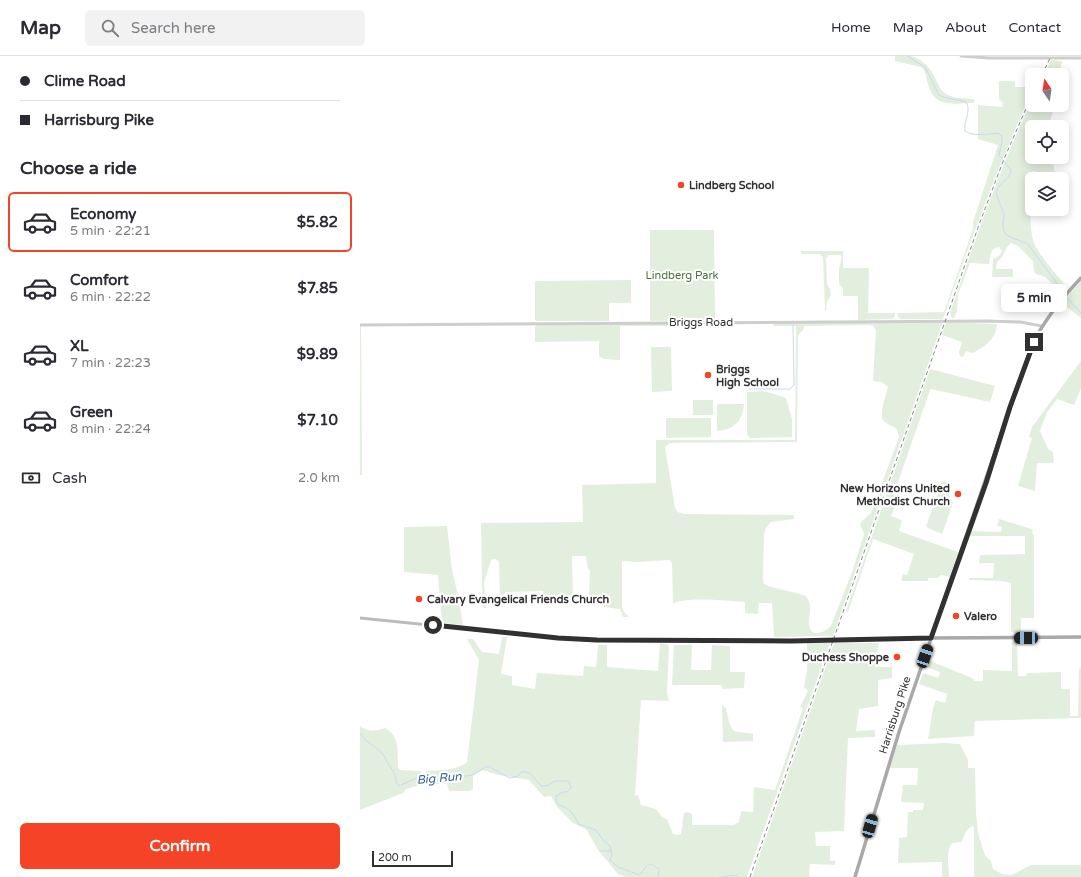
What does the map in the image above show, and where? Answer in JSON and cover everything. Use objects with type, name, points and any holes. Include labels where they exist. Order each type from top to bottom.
[{"type":"main road","name":"Harrisburg Pike","points":[[855,877],[894,748],[986,483],[1031,347],[1042,326],[1060,301],[1081,278]]},
{"type":"main road","points":[[360,618],[586,640],[791,641],[1081,637]]},
{"type":"street","points":[[961,56],[989,58],[1081,58]]},
{"type":"street","name":"Briggs Road","points":[[360,325],[987,321],[1020,322],[1042,326]]},
{"type":"green space","points":[[895,56],[916,57],[924,62],[930,69],[944,93],[956,98],[974,99],[974,103],[952,104],[940,101],[935,98],[931,92],[925,73],[921,67],[895,61]]},
{"type":"green space","points":[[1051,60],[1062,61],[1060,68],[1047,68]]},
{"type":"green space","points":[[999,81],[1015,81],[1015,87],[1025,87],[1025,107],[985,204],[943,319],[901,319],[898,317],[898,313],[944,312],[973,229],[973,222],[998,145],[978,139],[978,105],[1002,107],[1003,103],[999,99]]},
{"type":"green space","points":[[1026,112],[1053,112],[1050,120],[1025,120],[1025,164],[1053,164],[1055,172],[1025,172],[1025,216],[1031,216],[1031,231],[1036,247],[1064,284],[1058,289],[1045,277],[1036,274],[1034,271],[1033,261],[1018,246],[1011,243],[997,262],[996,269],[1013,269],[1013,277],[992,277],[993,259],[1000,255],[1002,251],[999,247],[992,251],[989,264],[970,263],[958,294],[957,311],[954,318],[952,318],[950,313],[988,205]]},
{"type":"green space","name":"Lindberg Park","points":[[650,230],[714,230],[715,320],[650,321]]},
{"type":"green space","points":[[801,251],[843,251],[843,268],[869,268],[868,313],[895,313],[895,317],[892,319],[858,320],[858,296],[843,296],[843,288],[839,284],[839,269],[842,256],[840,255],[829,255],[826,258],[827,284],[831,295],[827,302],[825,311],[823,257],[819,254],[801,254]]},
{"type":"green space","points":[[631,280],[631,303],[609,303],[609,321],[536,321],[535,319],[535,281]]},
{"type":"green space","points":[[1081,281],[1081,318],[1062,303]]},
{"type":"green space","points":[[946,322],[997,324],[995,334],[990,342],[973,353],[966,351],[963,357],[960,356],[959,352],[962,342],[942,335]]},
{"type":"green space","points":[[700,323],[700,326],[620,326],[620,360],[604,359],[599,356],[599,341],[535,342],[535,327],[537,325]]},
{"type":"green space","points":[[776,323],[942,324],[833,636],[774,637],[772,603],[759,603],[758,614],[745,613],[745,602],[687,600],[673,604],[672,563],[670,560],[622,562],[622,606],[623,611],[629,617],[623,617],[620,609],[604,607],[605,596],[589,596],[590,571],[588,569],[586,556],[572,556],[573,603],[544,603],[543,591],[505,592],[504,599],[500,599],[499,561],[495,559],[491,560],[484,583],[486,608],[483,608],[481,523],[583,522],[582,485],[656,483],[656,440],[795,440],[796,326],[772,326]],"holes":[[[804,326],[873,326],[876,330],[873,381],[882,382],[888,387],[884,399],[882,417],[886,423],[897,429],[899,437],[871,513],[861,522],[860,525],[864,534],[852,572],[831,626],[820,633],[814,633],[809,624],[810,605],[806,596],[769,586],[764,584],[763,579],[764,534],[766,528],[771,522],[794,519],[794,515],[683,514],[678,512],[675,508],[665,447],[670,443],[797,442],[798,335],[803,330]]]},
{"type":"green space","points":[[361,326],[362,475],[360,475]]},
{"type":"green space","points":[[651,347],[671,347],[672,391],[652,392]]},
{"type":"green space","points":[[1081,361],[1081,388],[1074,405],[1057,399],[1047,412],[1040,431],[1048,449],[1053,452],[1054,463],[1037,463],[1035,491],[1018,486],[1032,438],[1029,437],[1032,427]]},
{"type":"green space","points":[[930,369],[995,386],[990,402],[930,390],[894,494],[898,499],[891,516],[902,520],[899,531],[958,552],[950,577],[941,575],[938,578],[928,578],[928,581],[901,581],[903,574],[907,575],[914,554],[873,539],[848,612],[846,611]]},
{"type":"green space","points":[[762,391],[786,398],[792,419],[792,437],[750,438],[747,434],[747,392]]},
{"type":"green space","points":[[693,400],[713,400],[713,415],[693,415]]},
{"type":"green space","points":[[718,404],[744,404],[740,420],[728,429],[717,431]]},
{"type":"green space","points":[[666,418],[711,418],[711,437],[666,438]]},
{"type":"green space","points":[[942,481],[952,484],[949,495],[953,503],[942,534],[926,527]]},
{"type":"green space","points":[[999,519],[1032,529],[1034,535],[1034,618],[1021,618],[1021,633],[1011,632],[1011,583],[1001,581],[969,580],[969,578],[993,578],[994,563],[979,563],[980,555],[1025,554],[1025,536],[970,536],[972,531],[1001,532],[1002,527],[997,526]]},
{"type":"green space","points":[[447,526],[452,570],[463,625],[442,623],[438,575],[404,572],[404,527]]},
{"type":"green space","points":[[502,637],[507,637],[501,674],[512,676],[512,685],[535,689],[537,673],[583,676],[584,666],[596,667],[598,645],[607,645],[607,667],[658,671],[660,643],[669,646],[667,693],[669,701],[641,700],[635,796],[638,795],[641,805],[656,809],[662,817],[667,819],[673,834],[678,835],[681,834],[684,813],[687,812],[692,814],[692,825],[734,825],[739,822],[741,811],[753,812],[754,787],[775,790],[803,708],[800,707],[808,691],[804,687],[807,670],[807,643],[830,643],[747,877],[626,877],[618,874],[598,850],[586,829],[573,823],[557,807],[551,796],[544,797],[529,780],[498,775],[483,770],[473,776],[473,789],[470,791],[449,791],[447,783],[427,785],[426,771],[453,769],[467,762],[479,660],[467,639],[473,639],[482,652],[499,654]]},
{"type":"green space","points":[[1012,642],[1017,642],[1018,676],[1026,676],[1027,673],[1061,672],[1061,689],[1070,689],[1070,716],[1078,716],[1079,668],[1081,668],[1081,718],[975,721],[974,736],[928,739],[933,708],[936,700],[945,703],[947,694],[919,684],[923,673],[938,678],[940,672],[926,667],[928,660],[972,678],[975,681],[983,681],[983,670],[1012,671]]},
{"type":"green space","points":[[834,643],[879,643],[875,667],[892,667],[892,678],[878,680],[878,706],[859,709],[856,731],[875,730],[875,737],[848,738],[844,831],[815,832],[816,846],[830,846],[830,861],[835,861],[835,865],[810,864],[809,877],[752,877]]},
{"type":"green space","points":[[674,645],[692,645],[691,670],[711,670],[712,645],[730,646],[730,672],[745,672],[744,688],[722,689],[721,685],[672,685]]},
{"type":"green space","points":[[722,705],[726,708],[729,722],[733,730],[753,734],[753,741],[723,742]]},
{"type":"green space","points":[[360,726],[369,730],[385,728],[390,731],[396,740],[398,751],[398,768],[400,770],[421,771],[421,785],[406,789],[403,793],[360,810]]},
{"type":"green space","points":[[946,743],[960,744],[968,760],[968,768],[975,768],[978,833],[985,855],[991,861],[993,869],[1002,874],[1010,875],[1031,865],[1081,865],[1081,877],[974,877],[974,827],[972,826],[968,829],[962,842],[952,843],[950,847],[948,855],[949,877],[942,877],[942,862],[898,863],[899,838],[907,837],[908,812],[913,812],[913,810],[923,810],[924,803],[901,802],[903,785],[917,785],[918,768],[890,768],[897,745]]},
{"type":"waterway","points":[[907,56],[925,67],[939,95],[966,102],[968,105],[968,112],[965,131],[977,135],[998,133],[1002,136],[999,155],[1011,170],[1007,179],[998,187],[997,190],[997,196],[1004,215],[1004,231],[1010,237],[1028,244],[1061,289]]},
{"type":"waterway","points":[[1068,299],[1081,313]]},
{"type":"waterway","points":[[749,389],[790,389],[794,385],[793,325]]},
{"type":"waterway","name":"Big Run","points":[[360,733],[364,739],[382,754],[394,773],[396,782],[399,786],[416,778],[438,780],[472,775],[488,766],[510,778],[518,776],[521,772],[531,774],[542,786],[549,785],[554,781],[568,781],[571,788],[567,792],[563,792],[556,796],[558,804],[569,810],[578,824],[596,830],[603,840],[610,846],[612,855],[610,860],[618,867],[639,875],[647,866],[651,864],[659,869],[658,877]]},
{"type":"waterway","points":[[600,851],[611,851]]},
{"type":"waterway","name":"Big Run","points":[[720,877],[737,875],[739,877]]},
{"type":"railway","points":[[1045,68],[1051,56]]},
{"type":"railway","points":[[750,877],[980,222],[1004,159],[1025,111]]},
{"type":"place","name":"Lindberg School","points":[[681,185]]},
{"type":"place","name":"Briggs High School","points":[[708,375]]},
{"type":"place","name":"New Horizons United Methodist Church","points":[[958,494]]},
{"type":"place","name":"Calvary Evangelical Friends Church","points":[[419,599]]},
{"type":"place","name":"Valero","points":[[956,616]]},
{"type":"place","name":"Duchess Shoppe","points":[[897,657]]},
{"type":"route","points":[[433,625],[558,638],[597,640],[791,641],[931,638],[986,483],[1010,407],[1034,342]]}]
